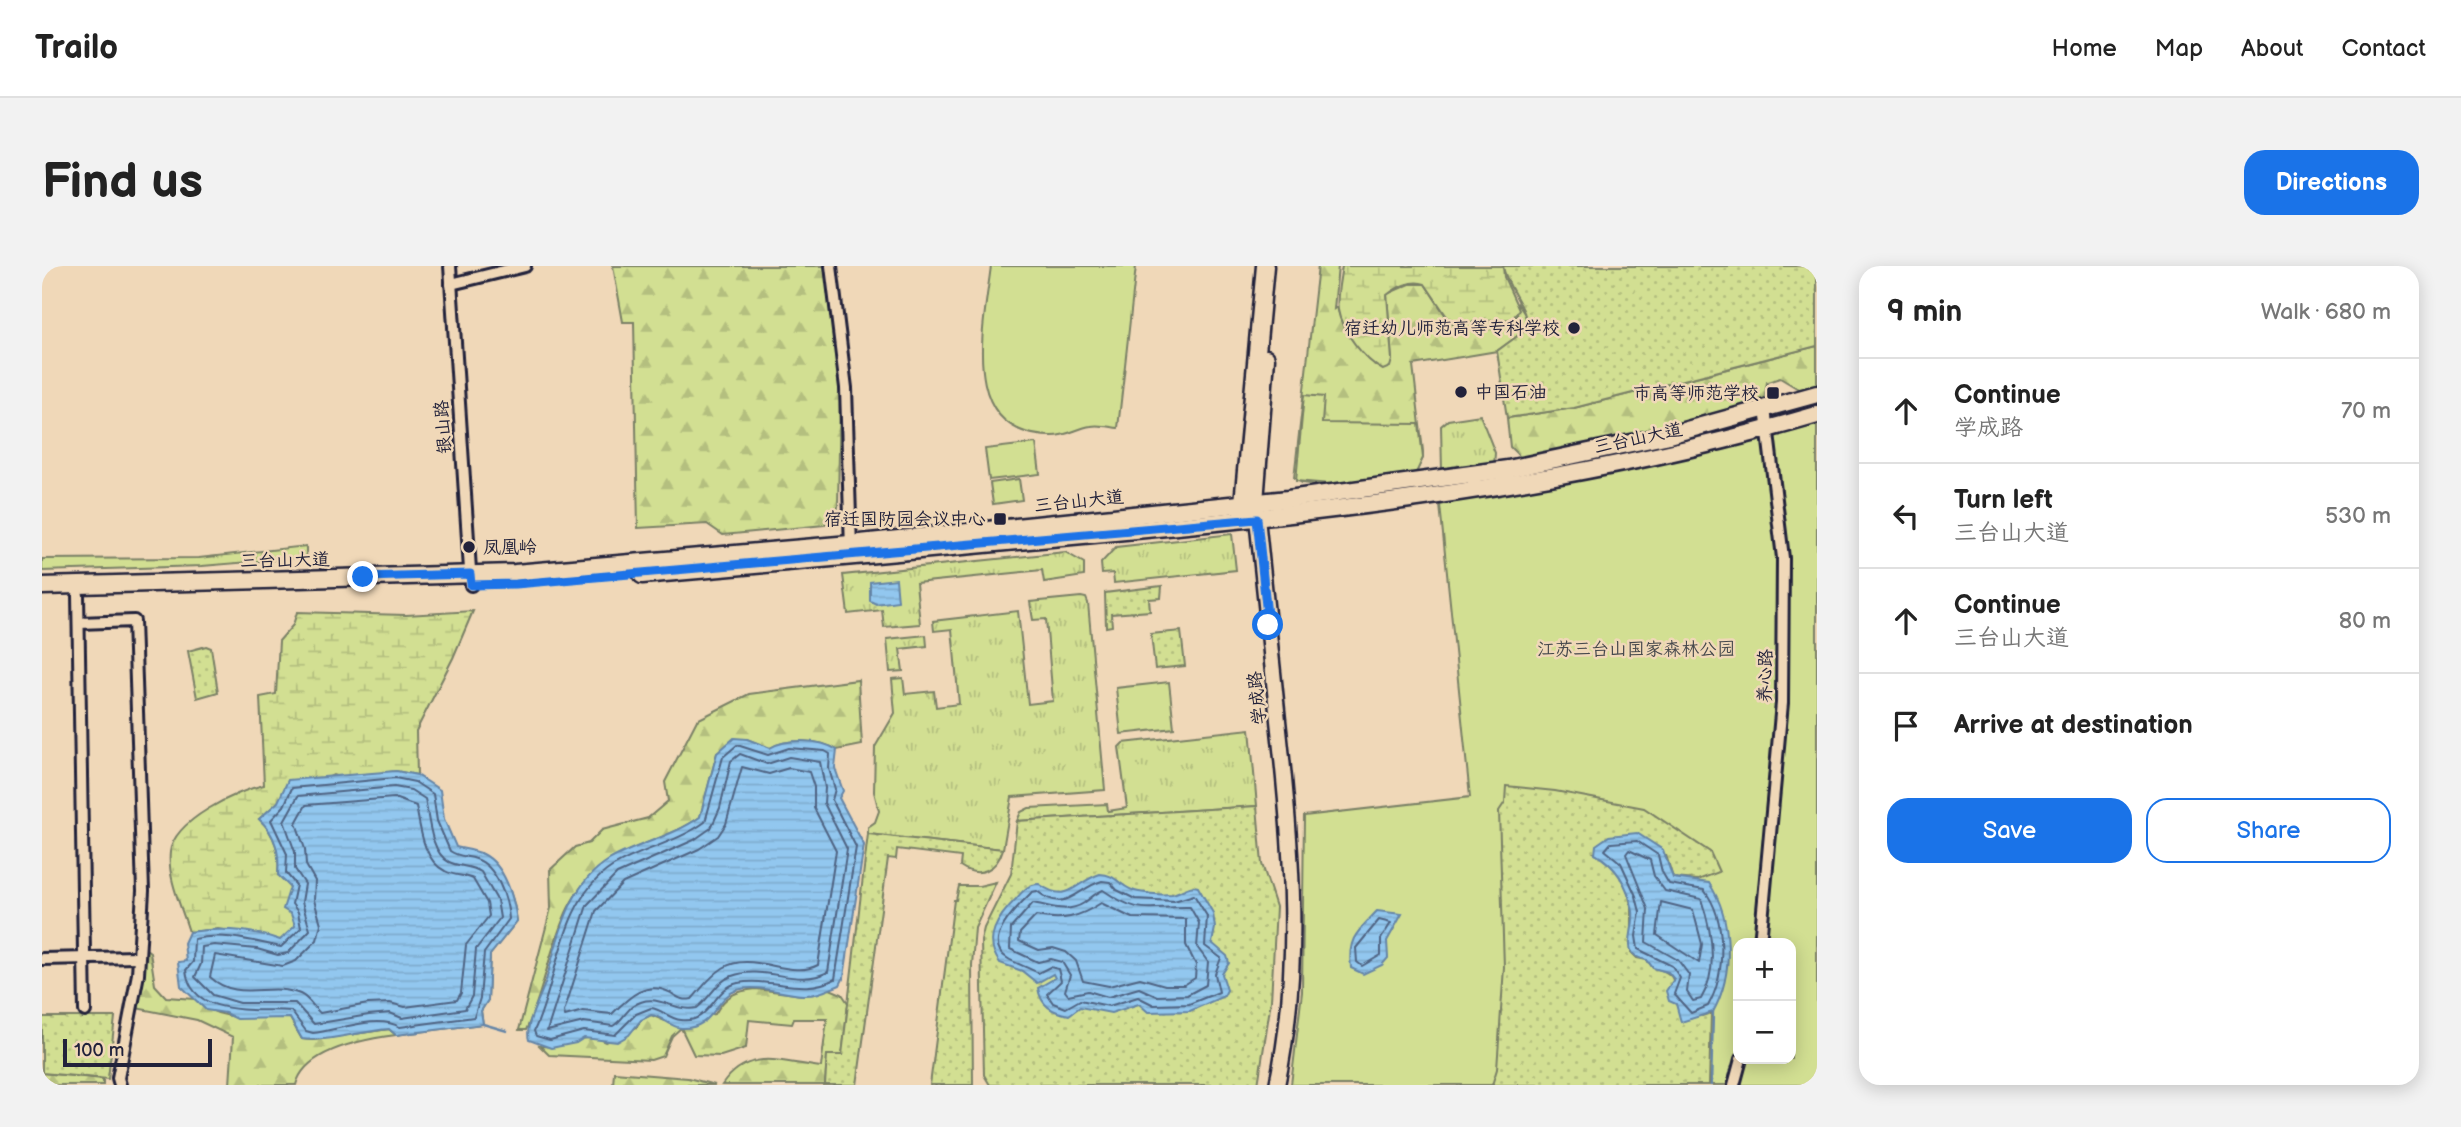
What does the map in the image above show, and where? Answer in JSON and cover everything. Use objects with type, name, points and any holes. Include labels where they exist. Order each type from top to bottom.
[{"type":"main road","name":"学成路","points":[[1249,512],[1265,266]]},
{"type":"main road","name":"学成路","points":[[1249,512],[1276,266]]},
{"type":"main road","name":"三台山大道","points":[[1249,512],[1508,469],[1665,436],[1817,394]]},
{"type":"main road","name":"三台山大道","points":[[42,596],[471,579],[634,564],[851,550],[1249,512],[1353,509],[1480,489],[1768,428],[1817,415]]},
{"type":"main road","name":"三台山大道","points":[[42,586],[471,579]]},
{"type":"street","name":"银山路","points":[[450,266],[471,579]]},
{"type":"street","points":[[451,284],[525,266]]},
{"type":"street","points":[[831,266],[846,388],[851,550]]},
{"type":"street","name":"养心路","points":[[1760,938],[1783,703],[1783,558],[1765,408]]},
{"type":"street","name":"学成路","points":[[1249,512],[1292,849],[1294,918],[1289,1001],[1277,1085]]},
{"type":"street","points":[[78,595],[85,1011]]},
{"type":"street","points":[[79,623],[134,621],[143,891],[138,974],[118,1078],[120,1085]]},
{"type":"street","points":[[42,959],[138,957]]},
{"type":"street","points":[[1734,1085],[1740,1064]]},
{"type":"green space","points":[[613,266],[826,266],[840,392],[838,507],[834,516],[824,525],[723,535],[707,524],[638,528],[634,322],[623,322]]},
{"type":"green space","points":[[991,266],[1136,266],[1118,428],[1094,425],[1050,436],[1020,430],[1001,416],[989,396],[983,372],[984,317]]},
{"type":"green space","points":[[1318,266],[1338,266],[1334,309],[1337,307],[1350,337],[1363,349],[1392,360],[1387,294],[1410,284],[1425,284],[1451,324],[1512,319],[1517,316],[1518,304],[1528,319],[1527,329],[1497,351],[1413,365],[1423,451],[1423,458],[1414,475],[1317,485],[1302,483],[1294,478]]},
{"type":"green space","points":[[1342,266],[1503,266],[1504,277],[1519,310],[1512,319],[1452,324],[1425,284],[1415,282],[1400,287],[1387,295],[1392,360],[1390,367],[1383,370],[1362,352],[1340,318],[1338,299]]},
{"type":"green space","name":"宿迁幼儿师范高等专科学校","points":[[1503,266],[1817,266],[1817,346],[1574,408],[1507,418],[1497,351],[1527,329],[1527,321],[1508,283]]},
{"type":"green space","points":[[1817,346],[1817,385],[1800,390],[1780,378],[1767,382],[1764,401],[1663,432],[1523,460],[1510,447],[1507,418],[1574,408]]},
{"type":"green space","points":[[1304,395],[1324,397],[1322,423],[1419,424],[1423,458],[1416,473],[1330,484],[1296,481]]},
{"type":"green space","points":[[1480,415],[1495,453],[1494,466],[1442,471],[1441,426],[1448,420]]},
{"type":"green space","name":"江苏三台山国家森林公园","points":[[1817,425],[1817,1085],[1291,1085],[1302,992],[1304,816],[1470,797],[1440,505]]},
{"type":"green space","points":[[1036,443],[1040,474],[989,480],[985,449]]},
{"type":"green space","points":[[1019,479],[1022,500],[993,504],[990,483]]},
{"type":"green space","points":[[1232,534],[1236,570],[1114,583],[1113,573],[1102,574],[1101,563],[1116,547]]},
{"type":"green space","points":[[306,546],[306,557],[202,566],[42,571],[42,559],[199,558]]},
{"type":"green space","points":[[1065,552],[1084,563],[1084,576],[1044,582],[1042,570],[916,583],[920,624],[884,627],[882,610],[848,614],[843,575]]},
{"type":"green space","points":[[1162,586],[1161,598],[1149,599],[1150,611],[1111,614],[1112,626],[1106,627],[1105,593]]},
{"type":"green space","points":[[1086,598],[1088,603],[1105,790],[1012,797],[1003,849],[868,834],[868,827],[875,822],[879,811],[874,792],[875,747],[895,713],[892,679],[903,678],[905,694],[934,691],[936,707],[959,704],[952,629],[934,631],[933,621],[1018,611],[1028,704],[1053,701],[1046,619],[1033,620],[1030,602]]},
{"type":"green space","points":[[473,611],[453,658],[416,731],[417,775],[396,771],[342,778],[333,775],[278,802],[259,819],[276,845],[278,875],[481,853],[489,859],[506,882],[517,921],[490,955],[488,1000],[481,1011],[483,1024],[396,1035],[389,1029],[313,1040],[302,1039],[290,1018],[280,940],[218,929],[189,932],[171,872],[170,852],[174,840],[194,818],[208,809],[223,800],[264,785],[260,697],[276,694],[279,641],[293,625],[297,612],[406,615]]},
{"type":"green space","points":[[1181,631],[1185,666],[1155,669],[1151,634]]},
{"type":"green space","points":[[926,635],[927,646],[900,649],[903,671],[890,672],[887,639]]},
{"type":"green space","points":[[206,646],[211,648],[218,692],[197,698],[188,651]]},
{"type":"green space","points":[[858,680],[862,745],[837,750],[813,742],[794,741],[770,748],[747,739],[717,753],[700,817],[678,830],[620,855],[590,876],[565,915],[535,1009],[526,1030],[519,1030],[551,908],[550,870],[575,847],[589,843],[602,830],[648,818],[668,801],[665,782],[697,720],[749,694]]},
{"type":"green space","points":[[1169,682],[1174,728],[1121,734],[1116,688]]},
{"type":"green space","points":[[1250,729],[1257,806],[1017,821],[1021,812],[1029,808],[1107,804],[1108,811],[1127,808],[1119,747],[1123,743]]},
{"type":"green space","points":[[1506,786],[1555,791],[1644,808],[1710,852],[1719,872],[1698,880],[1673,878],[1666,855],[1595,853],[1618,873],[1625,884],[1631,909],[1631,952],[1637,958],[1647,960],[1653,968],[1669,974],[1674,983],[1679,1010],[1702,1016],[1711,1013],[1709,1085],[1492,1085],[1497,1069],[1504,967],[1499,811],[1505,802]]},
{"type":"green space","points":[[1257,806],[1262,864],[1276,907],[1271,1001],[1258,1085],[990,1085],[984,1075],[981,941],[984,928],[1011,874],[1017,821]]},
{"type":"green space","points":[[868,834],[1003,849],[992,867],[980,872],[960,866],[961,857],[897,849],[896,859],[888,858],[857,1085],[825,1085],[827,1055],[842,1055]]},
{"type":"green space","points":[[996,882],[975,928],[972,965],[973,1085],[930,1085],[954,900],[959,886],[979,886]]},
{"type":"green space","points":[[141,945],[150,952],[155,985],[166,997],[195,999],[215,1012],[227,1015],[290,1018],[302,1039],[313,1040],[389,1029],[396,1035],[353,1043],[323,1054],[302,1073],[296,1085],[230,1085],[233,1037],[197,1020],[136,1008]]},
{"type":"green space","points":[[756,989],[803,995],[830,989],[842,994],[848,1003],[842,1056],[827,1055],[825,1085],[722,1085],[732,1073],[754,1061],[779,1060],[821,1067],[827,1019],[794,1019],[792,1024],[749,1020],[746,1048],[721,1056],[694,1055],[681,1028],[672,1036],[663,1056],[651,1060],[549,1055],[540,1046],[590,1038],[606,1042],[637,1027],[641,1020],[651,1015],[665,1021],[715,1014],[731,996]]},
{"type":"green space","points":[[42,1017],[115,1017],[108,1079],[42,1073]]},
{"type":"green space","points":[[614,1072],[688,1078],[715,1085],[613,1085]]},
{"type":"green space","points":[[42,1073],[103,1079],[103,1085],[42,1085]]},
{"type":"water","points":[[896,579],[898,601],[876,604],[870,601],[870,582]]},
{"type":"water","points":[[734,738],[747,739],[770,748],[804,741],[837,750],[835,768],[843,791],[839,798],[864,845],[844,977],[840,985],[808,995],[761,989],[737,990],[729,994],[700,1024],[681,1028],[651,1015],[641,1020],[629,1035],[617,1042],[584,1038],[576,1043],[551,1048],[529,1040],[531,1018],[544,987],[561,930],[583,884],[609,860],[678,830],[700,817],[717,753]]},
{"type":"water","points":[[396,771],[417,775],[440,790],[444,819],[456,847],[480,853],[491,859],[503,874],[511,893],[517,921],[490,955],[488,1000],[481,1011],[483,1024],[396,1035],[389,1029],[324,1039],[302,1039],[290,1018],[237,1019],[225,1013],[206,1010],[181,986],[178,962],[186,961],[184,943],[189,932],[235,930],[280,940],[295,926],[291,914],[283,909],[290,887],[278,875],[276,845],[259,819],[278,802],[288,780]]},
{"type":"water","points":[[1637,833],[1663,850],[1673,878],[1709,883],[1717,897],[1723,913],[1728,947],[1725,981],[1713,1012],[1681,1022],[1676,1004],[1669,1001],[1666,991],[1674,979],[1668,972],[1653,968],[1630,948],[1633,911],[1628,893],[1610,864],[1595,854],[1596,845],[1609,836]]},
{"type":"water","points":[[1100,874],[1111,877],[1133,891],[1147,893],[1172,894],[1188,887],[1198,887],[1213,913],[1215,928],[1212,943],[1227,956],[1229,963],[1222,974],[1227,990],[1224,996],[1190,1011],[1148,1012],[1139,1004],[1111,1013],[1080,1007],[1069,1015],[1048,1007],[1039,994],[1038,988],[1055,978],[1053,974],[1037,983],[1022,971],[1000,963],[992,945],[992,937],[1003,913],[1023,891],[1039,884],[1057,893],[1064,892]]},
{"type":"water","points":[[1377,911],[1402,914],[1387,941],[1388,958],[1382,965],[1363,974],[1351,968],[1352,943]]},
{"type":"waterway","points":[[1711,1085],[1713,1012]]},
{"type":"waterway","points":[[483,1024],[507,1031]]},
{"type":"place","name":"宿迁幼儿师范高等专科学校","points":[[1574,328]]},
{"type":"place","name":"中国石油","points":[[1461,392]]},
{"type":"place","name":"市高等师范学校","points":[[1773,393]]},
{"type":"place","name":"宿迁国防园会议中心","points":[[1000,519]]},
{"type":"place","name":"凤凰岭","points":[[469,547]]},
{"type":"route","points":[[363,577],[470,574],[471,585],[516,584],[784,563],[1257,519],[1268,625]]}]
